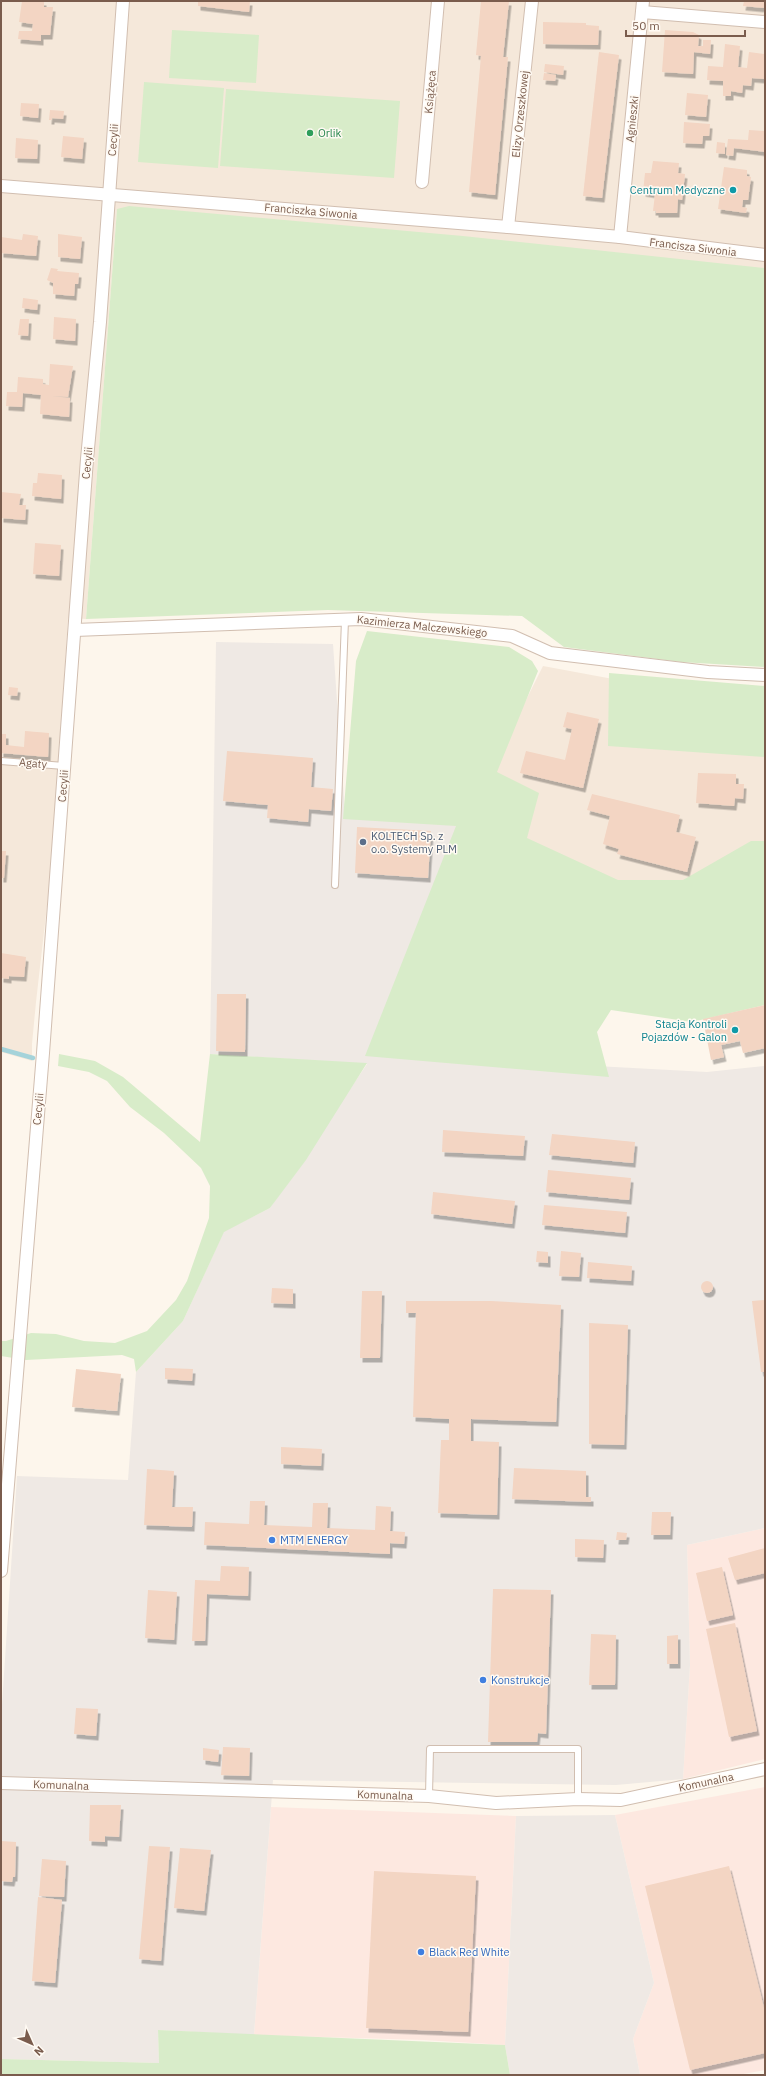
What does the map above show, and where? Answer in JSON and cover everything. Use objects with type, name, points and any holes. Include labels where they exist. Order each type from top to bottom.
[{"type":"street","name":"Cecylii","points":[[1,1569],[123,1]]},
{"type":"street","name":"Książęca","points":[[422,182],[438,1]]},
{"type":"street","name":"Elizy Orzeszkowej","points":[[508,227],[532,1]]},
{"type":"street","points":[[643,7],[765,22]]},
{"type":"street","name":"Agnieszki","points":[[620,237],[643,7]]},
{"type":"street","name":"Franciszka Siwonia","points":[[1,186],[620,237]]},
{"type":"street","name":"Francisza Siwonia","points":[[620,237],[765,255]]},
{"type":"street","name":"Kazimierza Malczewskiego","points":[[74,630],[361,619],[512,636],[550,653],[708,672],[765,675]]},
{"type":"street","name":"Komunalna","points":[[1,1783],[429,1796],[496,1803],[578,1799],[621,1800],[765,1769]]},
{"type":"lane","points":[[335,885],[345,620]]},
{"type":"lane","name":"Agaty","points":[[1,761],[64,766]]},
{"type":"lane","points":[[429,1796],[430,1749],[578,1749],[578,1799]]},
{"type":"shaded area","points":[[1,1],[765,1],[765,275],[117,210],[86,619],[68,618],[53,853],[36,1002],[32,1061],[1,1052]]},
{"type":"shaded area","points":[[216,642],[333,644],[345,813],[465,819],[370,1054],[707,1072],[765,1066],[765,1528],[687,1545],[690,1665],[683,1779],[616,1785],[273,1780],[254,2035],[158,2030],[159,2063],[1,2059],[1,1720],[17,1476],[128,1480],[136,1372],[183,1321],[224,1231],[270,1208],[367,1064],[210,1054]]},
{"type":"shaded area","points":[[543,666],[613,679],[765,755],[765,857],[693,884],[619,888],[524,848],[485,782]]},
{"type":"shaded area","points":[[765,1528],[765,1759],[683,1779],[690,1665],[687,1545]]},
{"type":"shaded area","points":[[765,1787],[765,2070],[738,2075],[640,2075],[633,2039],[654,1983],[615,1815]]},
{"type":"shaded area","points":[[271,1807],[516,1816],[505,2045],[424,2040],[254,2035]]},
{"type":"shaded area","points":[[615,1815],[654,1983],[633,2039],[640,2075],[510,2075],[505,2045],[516,1816]]},
{"type":"green space","points":[[172,30],[259,35],[256,83],[169,78]]},
{"type":"green space","points":[[144,82],[224,88],[218,168],[138,162]]},
{"type":"green space","name":"Orlik","points":[[226,89],[400,101],[394,178],[220,166]]},
{"type":"green space","points":[[129,206],[463,236],[765,268],[765,667],[681,662],[564,647],[522,616],[328,610],[86,619],[117,209]]},
{"type":"green space","points":[[367,631],[509,647],[532,661],[538,671],[497,772],[539,793],[527,838],[618,880],[683,880],[751,841],[765,841],[765,1005],[692,1022],[611,1010],[597,1032],[609,1077],[365,1056],[456,826],[343,819],[356,661]]},
{"type":"green space","points":[[609,673],[765,686],[765,757],[608,746]]},
{"type":"green space","points":[[59,1054],[95,1061],[123,1077],[200,1142],[210,1054],[367,1063],[306,1160],[270,1208],[224,1232],[183,1321],[136,1372],[134,1359],[122,1355],[26,1360],[1,1356],[1,1341],[6,1341],[31,1333],[56,1334],[84,1341],[115,1343],[147,1331],[176,1300],[187,1281],[209,1218],[210,1186],[201,1168],[164,1133],[130,1107],[107,1081],[89,1072],[58,1066]]},
{"type":"green space","points":[[158,2030],[505,2045],[510,2075],[1,2075],[1,2059],[159,2063]]},
{"type":"building","points":[[22,1],[44,1],[44,7],[53,7],[50,35],[41,35],[41,41],[18,39],[19,31],[32,31],[33,24],[19,22]]},
{"type":"building","points":[[198,1],[250,1],[249,12],[198,6]]},
{"type":"building","points":[[481,1],[509,1],[503,57],[508,57],[495,195],[469,192],[481,56],[476,55]]},
{"type":"building","points":[[744,1],[765,1],[765,8],[743,6]]},
{"type":"building","points":[[543,22],[586,23],[586,25],[599,26],[598,45],[543,44]]},
{"type":"building","points":[[665,30],[693,32],[699,35],[698,46],[703,46],[703,40],[711,40],[710,54],[694,52],[693,74],[662,72]]},
{"type":"building","points":[[725,44],[740,46],[738,67],[747,68],[749,52],[765,54],[765,79],[752,78],[751,86],[743,85],[742,93],[731,91],[731,96],[723,96],[723,81],[707,80],[708,66],[723,67]]},
{"type":"building","points":[[599,52],[619,55],[602,198],[583,196]]},
{"type":"building","points":[[545,64],[564,66],[563,75],[544,72]]},
{"type":"building","points":[[544,73],[556,75],[555,81],[543,80]]},
{"type":"building","points":[[687,93],[708,95],[706,117],[685,115]]},
{"type":"building","points":[[21,103],[39,104],[38,118],[20,116]]},
{"type":"building","points":[[50,110],[64,111],[63,119],[52,118],[52,120],[49,120]]},
{"type":"building","points":[[684,122],[710,124],[709,136],[703,136],[702,144],[683,143]]},
{"type":"building","points":[[749,130],[765,131],[765,152],[734,148],[733,156],[726,155],[728,139],[748,140]]},
{"type":"building","points":[[63,136],[84,138],[82,159],[61,157]]},
{"type":"building","points":[[16,138],[38,140],[37,159],[15,158]]},
{"type":"building","points":[[717,142],[725,143],[725,154],[716,153]]},
{"type":"building","points":[[653,161],[679,163],[678,173],[685,174],[682,200],[678,199],[677,213],[656,213],[656,211],[653,211],[655,194],[643,192],[645,173],[651,173]]},
{"type":"building","name":"Centrum Medyczne","points":[[724,167],[747,170],[747,176],[751,177],[748,200],[743,200],[742,207],[747,208],[746,213],[718,209]]},
{"type":"building","points":[[23,234],[38,236],[36,256],[1,253],[1,237],[22,240]]},
{"type":"building","points":[[58,234],[82,237],[80,259],[58,257]]},
{"type":"building","points":[[51,268],[58,269],[57,271],[79,273],[78,284],[75,284],[74,296],[53,294],[53,283],[47,280]]},
{"type":"building","points":[[23,298],[38,300],[37,310],[22,308]]},
{"type":"building","points":[[54,317],[76,319],[75,341],[53,339]]},
{"type":"building","points":[[20,319],[29,319],[28,336],[18,335]]},
{"type":"building","points":[[50,364],[73,366],[68,397],[52,396],[70,398],[69,417],[40,414],[41,395],[23,393],[22,407],[6,406],[7,392],[17,392],[18,377],[43,379],[43,384],[49,385]]},
{"type":"building","points":[[38,473],[62,475],[61,499],[32,496],[33,483],[37,483]]},
{"type":"building","points":[[1,492],[21,494],[19,505],[26,505],[25,520],[1,518]]},
{"type":"building","points":[[35,543],[61,545],[59,576],[33,574]]},
{"type":"building","points":[[9,687],[18,688],[17,696],[8,695]]},
{"type":"building","points":[[567,712],[599,719],[583,788],[520,773],[526,751],[565,760],[572,729],[563,727]]},
{"type":"building","points":[[25,731],[49,733],[48,757],[1,753],[1,734],[6,734],[6,745],[24,747]]},
{"type":"building","points":[[227,751],[313,758],[311,787],[333,789],[331,811],[309,809],[308,822],[267,818],[268,805],[223,801]]},
{"type":"building","points":[[698,773],[736,774],[736,784],[744,784],[743,799],[735,798],[734,806],[696,803]]},
{"type":"building","points":[[592,794],[680,815],[676,832],[696,837],[687,872],[617,854],[619,849],[603,844],[610,816],[587,810]]},
{"type":"building","points":[[357,827],[431,831],[428,878],[355,873]]},
{"type":"building","points":[[1,851],[6,851],[4,878],[1,878]]},
{"type":"building","points":[[1,953],[26,957],[24,977],[9,976],[9,979],[1,978]]},
{"type":"building","points":[[217,994],[246,994],[245,1052],[216,1051]]},
{"type":"building","name":"Stacja Kontroli Pojazdów - Galon","points":[[765,1005],[765,1048],[743,1053],[740,1041],[721,1045],[724,1057],[711,1060],[703,1019]]},
{"type":"building","points":[[443,1130],[525,1136],[523,1156],[442,1152]]},
{"type":"building","points":[[552,1134],[635,1142],[633,1163],[549,1155]]},
{"type":"building","points":[[548,1170],[631,1178],[629,1200],[546,1192]]},
{"type":"building","points":[[433,1192],[515,1201],[512,1224],[431,1214]]},
{"type":"building","points":[[544,1205],[627,1212],[625,1233],[542,1225]]},
{"type":"building","points":[[537,1251],[548,1252],[548,1263],[536,1262]]},
{"type":"building","points":[[561,1251],[581,1253],[579,1277],[559,1276]]},
{"type":"building","points":[[588,1262],[632,1266],[631,1281],[587,1278]]},
{"type":"building","points":[[707,1281],[711,1283],[713,1287],[711,1291],[707,1293],[703,1291],[701,1287],[703,1283]]},
{"type":"building","points":[[272,1288],[293,1289],[293,1304],[271,1303]]},
{"type":"building","points":[[362,1291],[382,1291],[380,1358],[360,1358]]},
{"type":"building","points":[[765,1300],[765,1372],[761,1372],[752,1301]]},
{"type":"building","points":[[406,1301],[491,1301],[561,1305],[556,1422],[471,1419],[471,1441],[499,1442],[497,1515],[438,1513],[441,1440],[449,1440],[449,1419],[413,1417],[416,1313],[406,1313]]},
{"type":"building","points":[[589,1323],[628,1325],[624,1445],[589,1444]]},
{"type":"building","points":[[165,1368],[193,1369],[192,1381],[165,1379]]},
{"type":"building","points":[[76,1369],[121,1374],[117,1411],[72,1407]]},
{"type":"building","points":[[281,1447],[322,1449],[321,1466],[281,1464]]},
{"type":"building","points":[[514,1468],[586,1471],[586,1497],[591,1497],[591,1502],[512,1499]]},
{"type":"building","points":[[147,1469],[174,1471],[172,1507],[193,1507],[192,1527],[144,1525]]},
{"type":"building","points":[[250,1501],[265,1501],[264,1525],[312,1527],[313,1503],[328,1503],[327,1528],[375,1530],[376,1506],[391,1507],[390,1531],[405,1532],[404,1544],[390,1543],[390,1554],[204,1545],[205,1522],[249,1524]]},
{"type":"building","points":[[652,1512],[671,1512],[670,1535],[651,1535]]},
{"type":"building","points":[[617,1532],[627,1533],[626,1540],[616,1540]]},
{"type":"building","points":[[575,1539],[604,1540],[603,1558],[575,1557]]},
{"type":"building","points":[[765,1548],[765,1573],[735,1580],[728,1558]]},
{"type":"building","points":[[221,1566],[249,1567],[248,1596],[207,1594],[205,1641],[192,1641],[195,1580],[220,1581]]},
{"type":"building","points":[[722,1567],[733,1615],[707,1621],[696,1573]]},
{"type":"building","points":[[493,1589],[551,1590],[546,1734],[538,1733],[537,1742],[488,1742]]},
{"type":"building","points":[[148,1590],[177,1592],[174,1640],[145,1638]]},
{"type":"building","points":[[735,1623],[757,1731],[729,1737],[706,1629]]},
{"type":"building","points":[[591,1634],[616,1635],[615,1685],[589,1685]]},
{"type":"building","points":[[678,1635],[678,1664],[667,1664],[667,1636]]},
{"type":"building","points":[[76,1708],[98,1709],[96,1736],[74,1734]]},
{"type":"building","points":[[223,1747],[250,1748],[249,1776],[221,1775]]},
{"type":"building","points":[[203,1748],[219,1750],[218,1762],[203,1760]]},
{"type":"building","points":[[90,1805],[121,1805],[119,1837],[105,1836],[105,1842],[89,1841]]},
{"type":"building","points":[[1,1841],[16,1842],[15,1877],[13,1877],[12,1882],[1,1881]]},
{"type":"building","points":[[149,1846],[170,1847],[161,1961],[139,1959]]},
{"type":"building","points":[[180,1848],[211,1850],[204,1911],[174,1908]]},
{"type":"building","points":[[42,1859],[66,1861],[64,1897],[39,1896]]},
{"type":"building","points":[[729,1866],[765,2012],[765,2053],[690,2070],[645,1886]]},
{"type":"building","name":"Black Red White","points":[[374,1871],[476,1876],[468,2032],[366,2028]]},
{"type":"building","points":[[38,1897],[62,1900],[55,1983],[32,1981]]},
{"type":"waterway","points":[[1,1049],[33,1058]]},
{"type":"place","name":"Orlik","points":[[310,133]]},
{"type":"place","name":"Centrum Medyczne","points":[[733,190]]},
{"type":"place","name":"KOLTECH Sp. z o.o. Systemy PLM","points":[[363,842]]},
{"type":"place","name":"Stacja Kontroli Pojazdów - Galon","points":[[735,1030]]},
{"type":"place","name":"MTM ENERGY","points":[[272,1540]]},
{"type":"place","name":"Konstrukcje","points":[[483,1680]]},
{"type":"place","name":"Black Red White","points":[[421,1952]]}]
